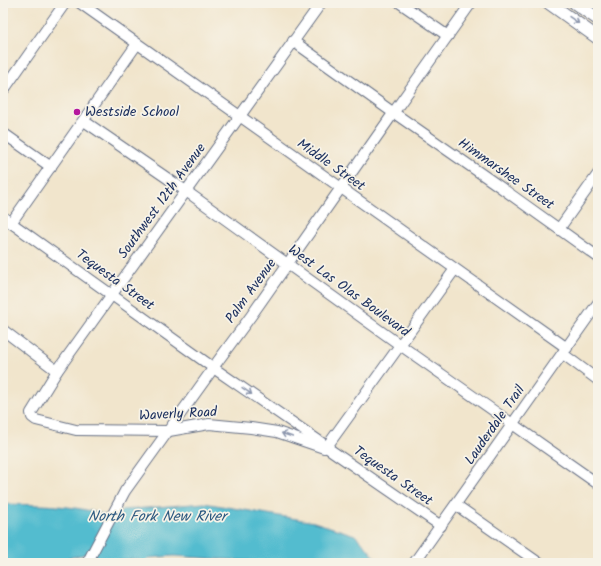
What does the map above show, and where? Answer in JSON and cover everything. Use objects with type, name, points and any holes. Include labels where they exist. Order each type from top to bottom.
[{"type":"main road","points":[[549,3],[598,38]]},
{"type":"main road","points":[[575,3],[598,19]]},
{"type":"street","points":[[3,91],[65,3]]},
{"type":"street","name":"Middle Street","points":[[80,3],[455,269],[565,351],[598,380]]},
{"type":"street","name":"Southwest 12th Avenue","points":[[32,417],[31,413],[33,409],[57,371],[321,3]]},
{"type":"street","points":[[400,3],[448,36]]},
{"type":"street","name":"Palm Avenue","points":[[88,560],[125,491],[341,189],[471,3]]},
{"type":"street","name":"Himmarshee Street","points":[[293,41],[598,257]]},
{"type":"street","points":[[7,220],[51,167],[137,44]]},
{"type":"street","name":"West Las Olas Boulevard","points":[[84,120],[598,484]]},
{"type":"street","points":[[3,134],[51,167]]},
{"type":"street","points":[[559,230],[598,174]]},
{"type":"street","name":"Tequesta Street","points":[[7,220],[112,296],[441,526]]},
{"type":"street","points":[[327,447],[455,269]]},
{"type":"street","name":"Lauderdale Trail","points":[[414,563],[598,303]]},
{"type":"street","points":[[3,330],[57,371]]},
{"type":"street","name":"Waverly Road","points":[[32,417],[42,423],[76,430],[169,431],[209,424],[251,428],[277,432],[327,447]]},
{"type":"street","points":[[456,504],[539,563]]},
{"type":"water","name":"North Fork New River","points":[[204,503],[314,522],[355,535],[379,563],[279,563],[174,556],[122,560],[97,560],[96,563],[94,562],[95,558],[86,554],[40,563],[10,563],[3,560],[3,504],[60,506],[88,510],[115,519],[122,510]]},
{"type":"waterway","points":[[140,563],[148,552]]},
{"type":"place","name":"Westside School","points":[[77,112]]}]
